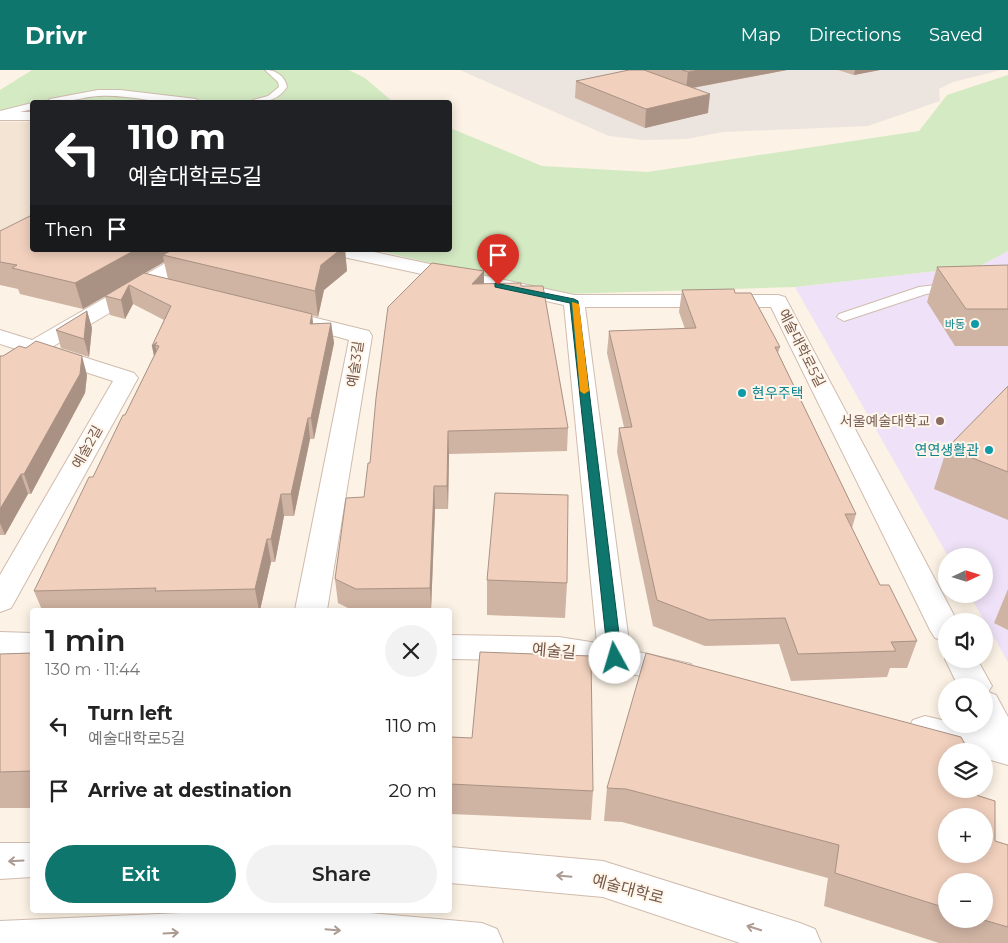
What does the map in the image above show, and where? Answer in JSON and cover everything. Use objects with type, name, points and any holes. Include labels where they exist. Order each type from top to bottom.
[{"type":"street","points":[[0,115],[30,116]]},
{"type":"street","points":[[0,368],[198,252]]},
{"type":"street","name":"예술대학로5길","points":[[348,252],[574,301],[778,301],[938,614]]},
{"type":"street","points":[[144,283],[173,290]]},
{"type":"street","points":[[574,301],[615,658]]},
{"type":"street","name":"예술3길","points":[[276,315],[361,336],[311,608]]},
{"type":"street","points":[[0,338],[34,348]]},
{"type":"street","name":"예술2길","points":[[0,601],[126,378],[34,348]]},
{"type":"street","points":[[0,644],[30,644]]},
{"type":"street","name":"예술길","points":[[452,647],[559,649],[615,658],[710,680]]},
{"type":"street","points":[[993,721],[1008,750]]},
{"type":"street","points":[[892,722],[1008,750]]},
{"type":"street","points":[[0,861],[30,860]]},
{"type":"street","name":"예술대학로","points":[[452,865],[603,879],[800,943]]},
{"type":"street","points":[[0,941],[307,927],[482,943]]},
{"type":"lane","points":[[269,70],[282,81],[283,87],[279,94],[269,100]]},
{"type":"lane","points":[[61,100],[98,93],[178,100]]},
{"type":"lane","points":[[0,115],[30,107]]},
{"type":"lane","points":[[844,317],[924,290],[970,284]]},
{"type":"shaded area","points":[[460,70],[1001,70],[953,82],[939,89],[940,101],[868,126],[723,132],[686,139],[643,140],[609,136]]},
{"type":"shaded area","points":[[0,122],[30,122],[30,219],[0,233]]},
{"type":"shaded area","name":"서울예술대학교","points":[[1008,251],[1008,662],[993,636],[993,613],[980,613],[974,603],[993,603],[993,548],[943,548],[795,287],[980,266]]},
{"type":"green space","points":[[32,70],[349,70],[365,78],[391,100],[30,100],[30,111],[0,111],[0,90]]},
{"type":"green space","points":[[1008,75],[1008,251],[980,266],[795,287],[564,294],[384,252],[452,252],[452,129],[542,166],[647,172],[919,131],[947,95]]},
{"type":"building","points":[[629,70],[644,70],[710,94],[646,109],[576,81]]},
{"type":"building","points":[[682,70],[699,70],[688,72]]},
{"type":"building","points":[[30,216],[30,252],[131,252],[75,283],[12,268],[17,265],[0,262],[0,231]]},
{"type":"building","points":[[168,252],[337,252],[321,265],[315,291],[163,255]]},
{"type":"building","points":[[432,263],[484,271],[472,284],[521,283],[521,286],[543,286],[568,428],[448,431],[447,486],[434,486],[430,588],[356,589],[335,579],[346,498],[364,497],[368,463],[370,463],[388,307]]},
{"type":"building","points":[[1008,265],[1008,309],[966,309],[937,267]]},
{"type":"building","points":[[144,273],[312,314],[310,324],[331,323],[311,418],[308,418],[291,494],[281,494],[271,539],[267,539],[255,589],[155,591],[156,588],[34,591],[89,477],[93,477],[159,346],[155,345],[157,342],[152,346],[171,306],[129,285],[121,300],[105,296]]},
{"type":"building","points":[[734,289],[735,293],[751,293],[780,347],[775,347],[856,514],[845,514],[880,585],[889,585],[917,641],[891,642],[896,651],[798,654],[785,618],[709,620],[657,600],[619,428],[632,427],[609,331],[696,328],[682,290]]},
{"type":"building","points":[[87,311],[84,339],[56,330]]},
{"type":"building","points":[[36,341],[82,356],[80,374],[24,474],[21,474],[0,509],[0,356],[19,346],[26,348]]},
{"type":"building","points":[[1008,386],[1008,472],[947,448]]},
{"type":"building","points":[[495,493],[568,495],[567,583],[487,580]]},
{"type":"building","points":[[480,652],[591,656],[593,791],[452,784],[452,737],[472,738]]},
{"type":"building","points":[[30,653],[30,771],[0,772],[0,654]]},
{"type":"building","points":[[646,653],[938,731],[938,733],[961,737],[964,743],[938,743],[938,798],[986,798],[995,801],[995,841],[1008,845],[1008,927],[993,923],[993,873],[938,873],[938,905],[835,873],[839,845],[626,789],[607,788]]},
{"type":"slow traffic","points":[[575,304],[584,391]]},
{"type":"place","name":"바동","points":[[975,324]]},
{"type":"place","name":"현우주택","points":[[742,393]]},
{"type":"place","name":"서울예술대학교","points":[[940,421]]},
{"type":"place","name":"연연생활관","points":[[989,450]]},
{"type":"route","points":[[498,285],[574,301],[615,658]]}]
